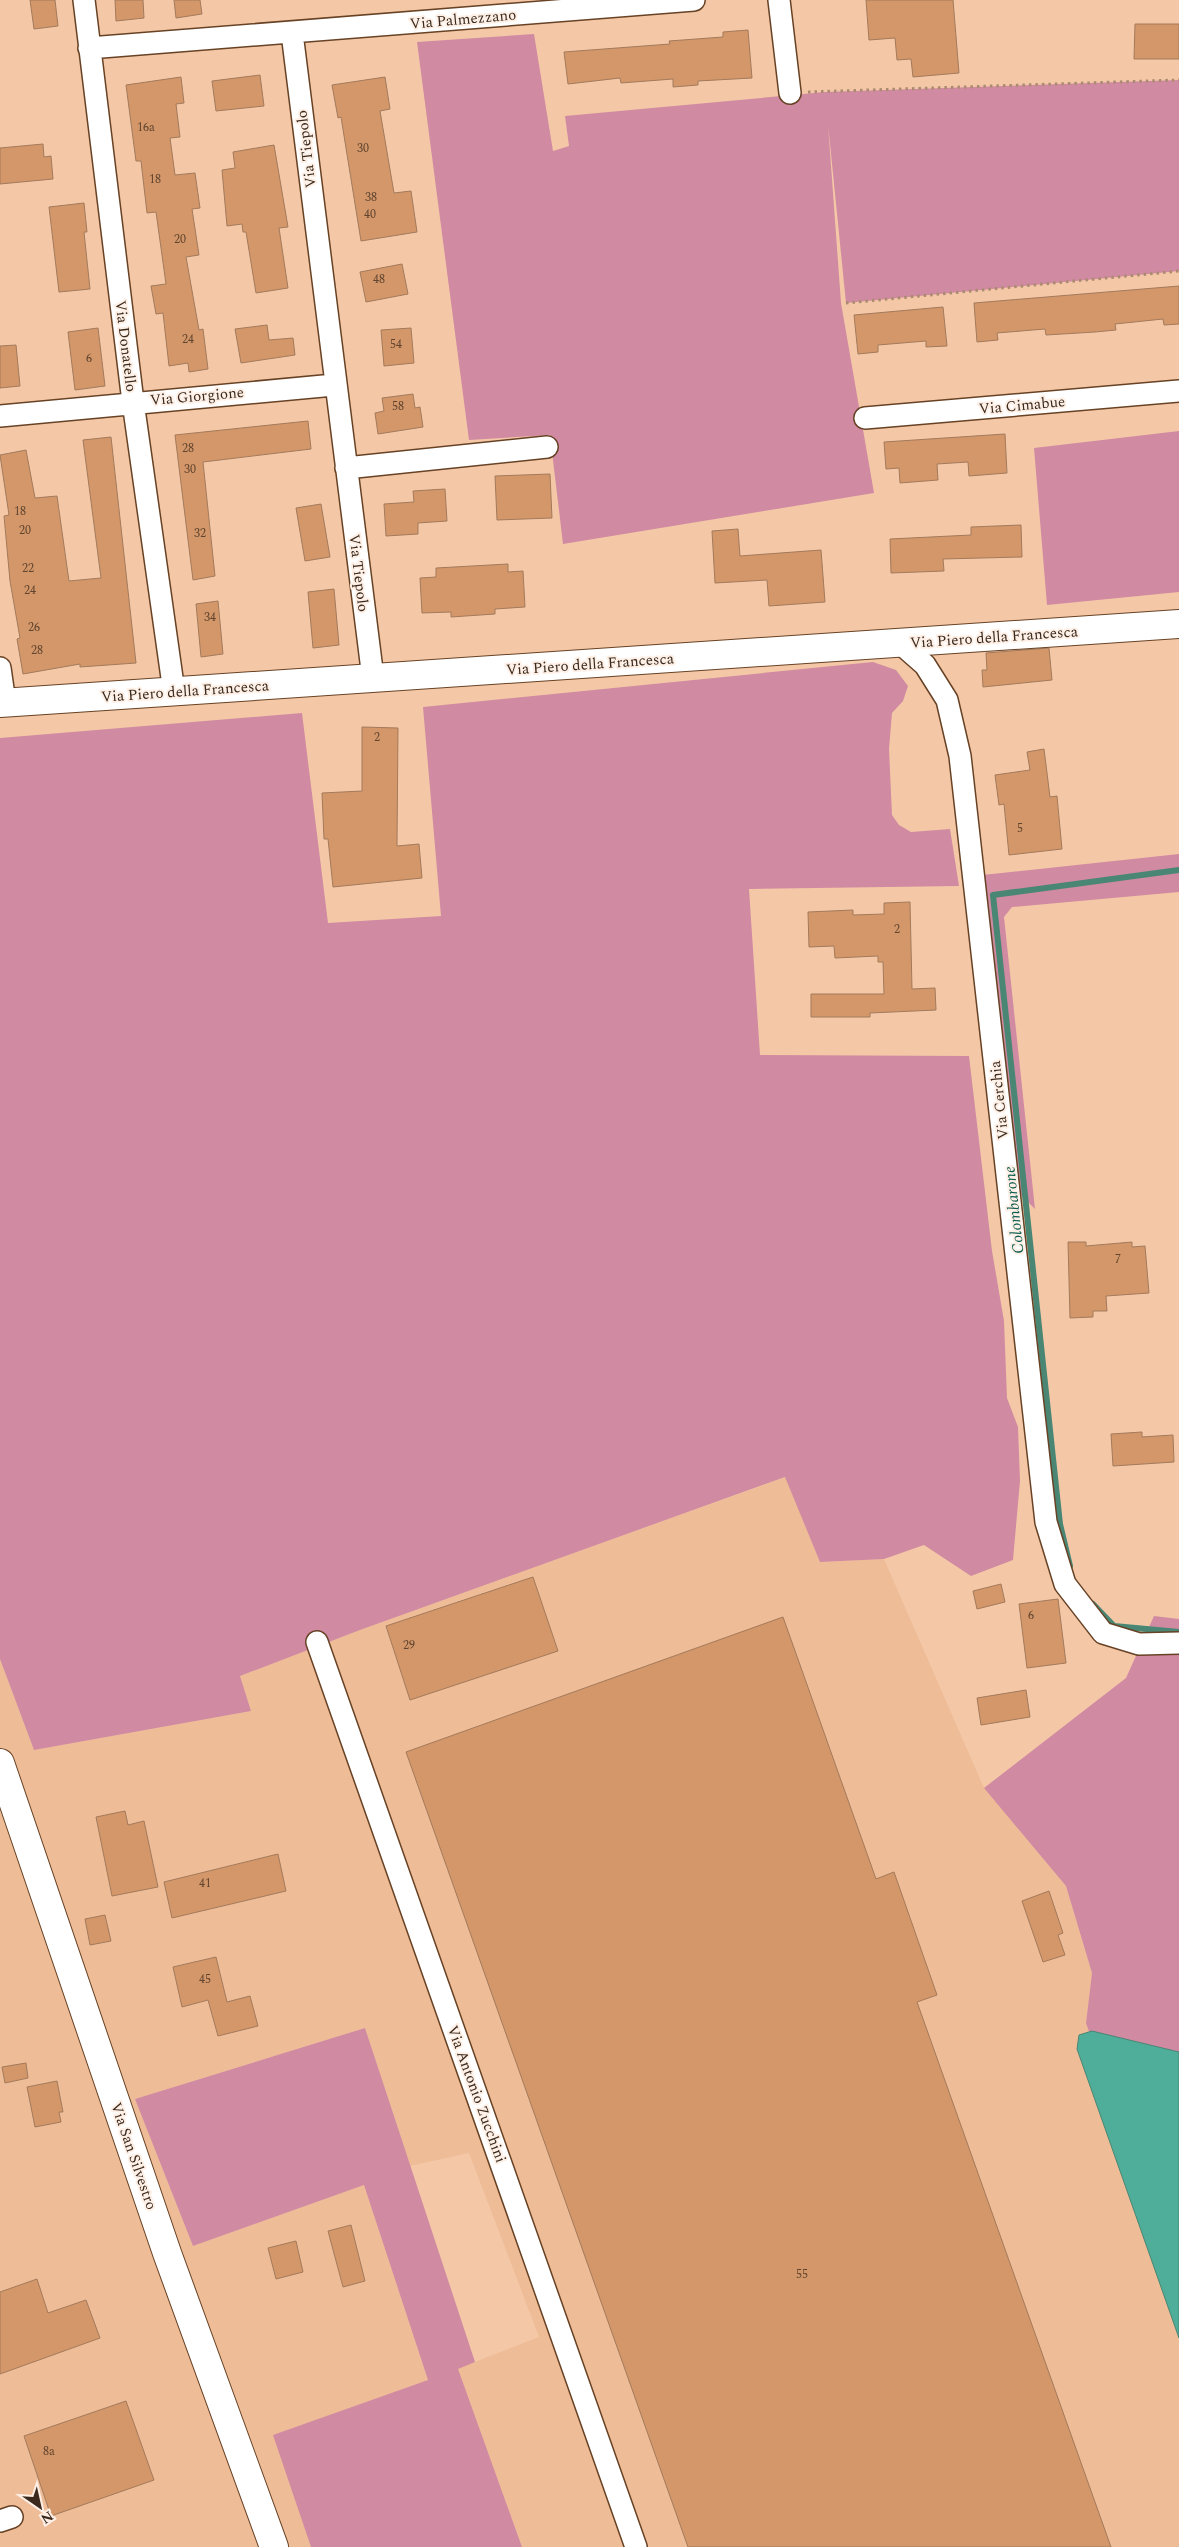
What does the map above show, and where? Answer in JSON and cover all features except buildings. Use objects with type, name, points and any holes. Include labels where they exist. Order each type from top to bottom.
[{"type":"main road","name":"Via Piero della Francesca","points":[[3,703],[1179,624]]},
{"type":"main road","name":"Via San Silvestro","points":[[0,1763],[167,2254],[274,2547]]},
{"type":"street","name":"Via Donatello","points":[[84,0],[133,402],[174,692]]},
{"type":"street","name":"Via Palmezzano","points":[[292,33],[694,0]]},
{"type":"street","points":[[779,0],[790,93]]},
{"type":"street","points":[[89,48],[292,33]]},
{"type":"street","name":"Via Tiepolo","points":[[292,33],[334,384],[373,678]]},
{"type":"street","name":"Via Giorgione","points":[[0,416],[334,384]]},
{"type":"street","name":"Via Cimabue","points":[[865,418],[1179,391]]},
{"type":"street","points":[[346,468],[547,447]]},
{"type":"street","name":"Via Cerchia","points":[[900,643],[925,665],[947,700],[960,756],[1046,1522],[1065,1584],[1103,1633],[1139,1644],[1179,1643]]},
{"type":"street","points":[[0,668],[3,703]]},
{"type":"street","name":"Via Antonio Zucchini","points":[[317,1642],[636,2547]]},
{"type":"path","points":[[790,93],[1179,80]]},
{"type":"path","points":[[846,304],[1179,271]]},
{"type":"shaded area","points":[[534,34],[553,151],[569,146],[565,116],[825,92],[1179,80],[1179,271],[846,303],[828,124],[841,303],[874,493],[563,544],[550,435],[469,440],[417,42]]},
{"type":"shaded area","points":[[1179,431],[1179,592],[1047,605],[1034,448]]},
{"type":"shaded area","points":[[873,662],[896,670],[908,686],[903,701],[892,713],[889,749],[892,815],[899,825],[911,832],[950,829],[959,886],[749,889],[760,1055],[969,1056],[992,1251],[1004,1321],[1007,1398],[1018,1427],[1020,1481],[1013,1560],[971,1576],[924,1545],[884,1559],[820,1562],[785,1477],[360,1630],[240,1676],[251,1711],[34,1750],[0,1659],[0,738],[302,713],[328,923],[441,916],[423,707]]},
{"type":"shaded area","points":[[1179,854],[1179,892],[1012,907],[1004,917],[1035,1209],[1020,1194],[982,875]]},
{"type":"shaded area","points":[[786,1477],[820,1562],[884,1559],[984,1788],[1066,1886],[1092,1973],[1086,2023],[1179,2293],[1179,2547],[522,2547],[457,2369],[539,2337],[469,2153],[410,2166],[365,2028],[135,2099],[193,2246],[364,2185],[428,2380],[274,2435],[311,2547],[0,2547],[0,1659],[34,1750],[251,1711],[240,1676],[360,1630]]},
{"type":"shaded area","points":[[1154,1616],[1179,1619],[1179,2293],[1086,2023],[1092,1973],[1066,1886],[984,1788],[1126,1678]]},
{"type":"shaded area","points":[[365,2028],[475,2362],[458,2369],[522,2547],[311,2547],[273,2435],[428,2380],[364,2185],[193,2246],[135,2099]]},
{"type":"water","points":[[1092,2031],[1179,2052],[1179,2338],[1077,2049],[1079,2035]]},
{"type":"waterway","name":"Colombarone","points":[[1070,1566],[1060,1524],[993,895],[1179,870]]},
{"type":"waterway","name":"Colombarone","points":[[1093,1604],[1114,1626],[1179,1632]]}]
